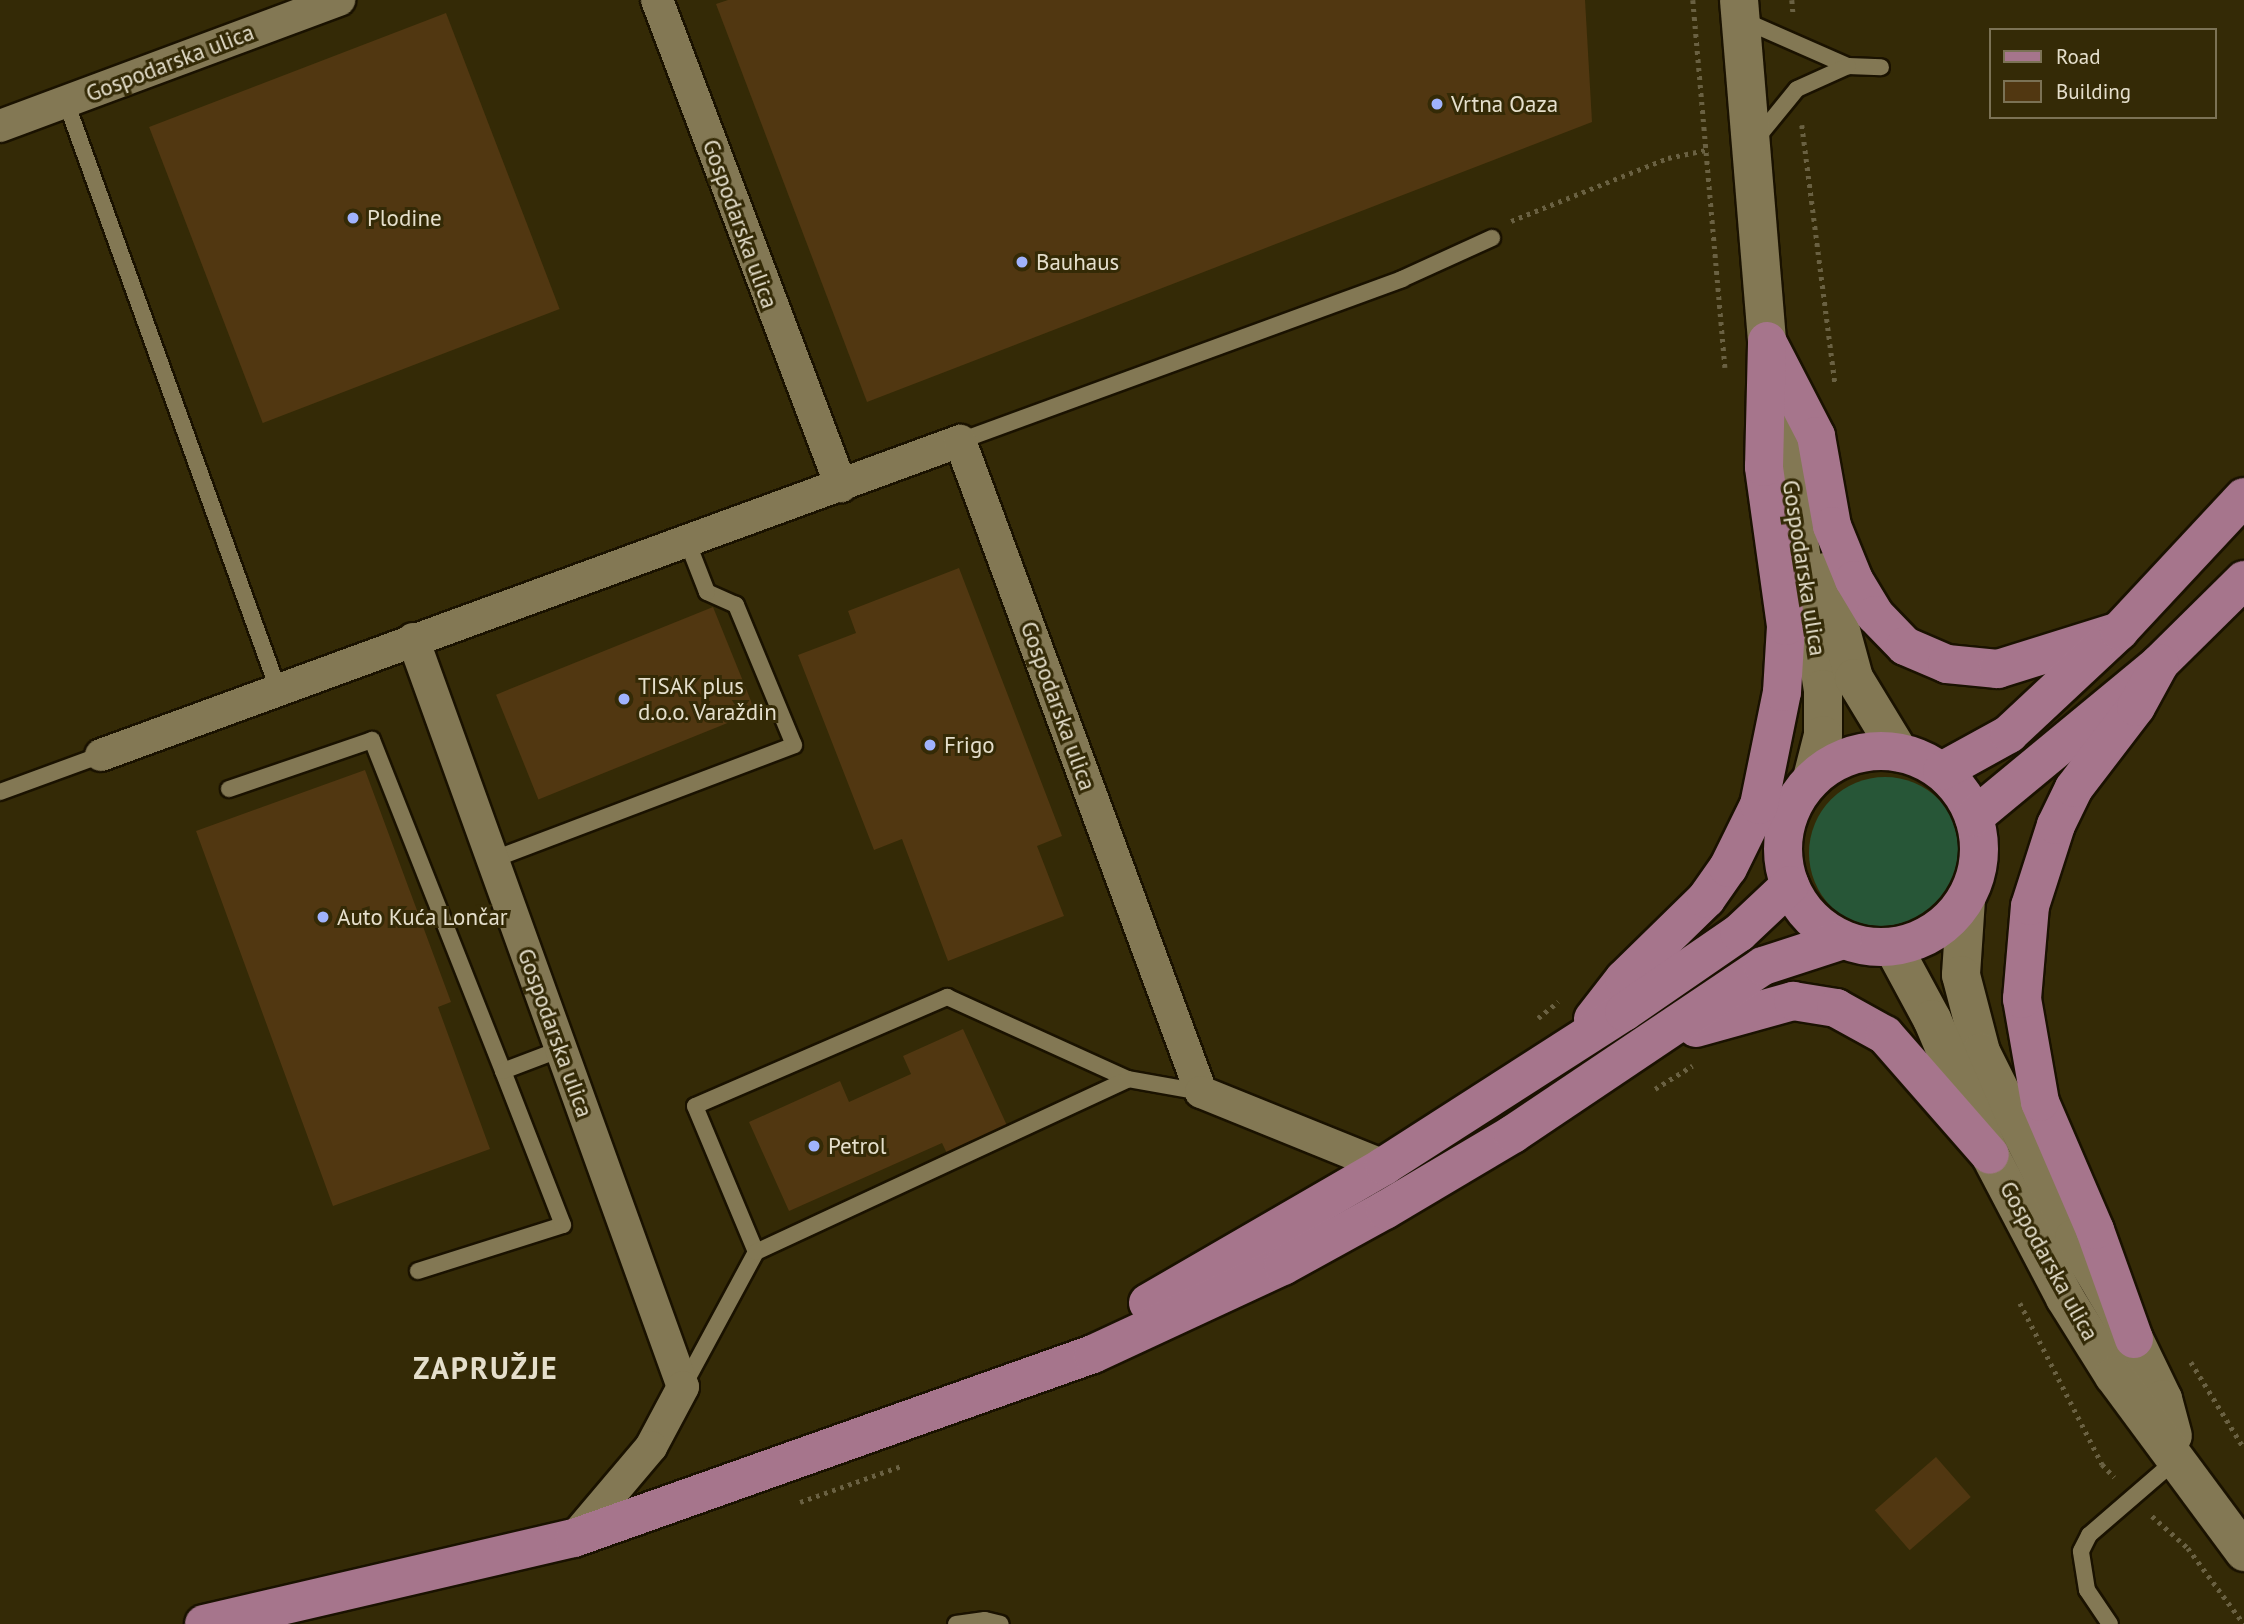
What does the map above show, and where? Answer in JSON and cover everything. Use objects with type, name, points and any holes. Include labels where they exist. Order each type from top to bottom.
[{"type":"main road","points":[[1739,9],[1767,341],[1788,460]]},
{"type":"main road","points":[[1767,341],[1816,436],[1832,526],[1854,580],[1875,615],[1905,646],[1947,664],[1998,669],[2119,631]]},
{"type":"main road","points":[[1575,1043],[1624,979],[1706,899],[1728,868],[1759,805],[1782,692],[1786,626],[1764,467],[1767,341]]},
{"type":"main road","name":"Gospodarska ulica","points":[[1788,460],[1854,678],[1899,752]]},
{"type":"main road","name":"Gospodarska ulica","points":[[1788,460],[1823,689],[1823,735],[1812,778]]},
{"type":"main road","points":[[1942,771],[2009,734],[2119,631],[2244,497]]},
{"type":"main road","points":[[1974,817],[2160,663],[2244,580]]},
{"type":"main road","points":[[2134,1339],[2095,1230],[2040,1102],[2022,999],[2030,906],[2056,825],[2074,788],[2136,707],[2160,663]]},
{"type":"main road","points":[[204,1624],[574,1538],[1093,1354],[1283,1266],[1513,1135],[1640,1052],[1763,966],[1843,940],[1893,947],[1931,933],[1966,899],[1977,873],[1980,845],[1974,817],[1961,792],[1942,771],[1899,752],[1857,755],[1838,761],[1812,778],[1795,802],[1785,828],[1783,857],[1790,885],[1802,908],[1843,940]]},
{"type":"main road","points":[[1012,1381],[1384,1166],[1739,933],[1790,885]]},
{"type":"main road","name":"Gospodarska ulica","points":[[1966,899],[1961,975],[1981,1052],[2074,1238],[2134,1339],[2163,1399],[2178,1458]]},
{"type":"main road","name":"Gospodarska ulica","points":[[1893,947],[1932,1019],[1990,1155],[2065,1298],[2114,1376],[2178,1458],[2244,1552]]},
{"type":"main road","points":[[1640,1052],[1757,1007],[1793,1001],[1836,1008],[1885,1034],[1990,1155]]},
{"type":"street","name":"Gospodarska ulica","points":[[0,126],[339,0]]},
{"type":"street","name":"Gospodarska ulica","points":[[657,0],[841,486]]},
{"type":"street","name":"Gospodarska ulica","points":[[960,440],[1201,1092]]},
{"type":"street","points":[[101,755],[413,639],[841,486],[960,440]]},
{"type":"street","name":"Gospodarska ulica","points":[[413,639],[683,1387]]},
{"type":"street","points":[[1201,1092],[1384,1166]]},
{"type":"street","points":[[574,1538],[651,1447],[683,1387]]},
{"type":"lane","points":[[1739,9],[1848,66],[1881,67]]},
{"type":"lane","points":[[1751,145],[1797,89],[1848,66]]},
{"type":"lane","points":[[66,102],[278,689]]},
{"type":"lane","points":[[960,440],[1402,279],[1492,238]]},
{"type":"lane","points":[[492,860],[794,745],[736,605],[707,592],[687,541]]},
{"type":"lane","points":[[229,789],[372,740],[503,1071],[563,1225],[418,1271]]},
{"type":"lane","points":[[0,792],[101,755]]},
{"type":"lane","points":[[756,1252],[695,1106],[947,996],[1128,1079],[1201,1092]]},
{"type":"lane","points":[[503,1071],[561,1049]]},
{"type":"lane","points":[[683,1387],[756,1252],[1128,1079]]},
{"type":"lane","points":[[2110,1624],[2087,1590],[2081,1551],[2089,1535],[2178,1458]]},
{"type":"lane","points":[[956,1624],[985,1620],[1001,1624]]},
{"type":"path","points":[[1801,116],[1837,395]]},
{"type":"path","points":[[1492,238],[1518,215],[1668,158],[1705,150]]},
{"type":"path","points":[[1527,1026],[1569,993]]},
{"type":"green space","points":[[1885,777],[1914,783],[1938,800],[1955,824],[1961,853],[1955,882],[1938,906],[1914,923],[1885,929],[1856,923],[1832,906],[1815,882],[1809,853],[1815,824],[1832,800],[1856,783]]},
{"type":"building","name":"Bauhaus","points":[[728,0],[1585,0],[1592,122],[867,402],[716,4]]},
{"type":"building","name":"Plodine","points":[[446,13],[560,309],[263,423],[149,127]]},
{"type":"building","name":"Frigo","points":[[959,568],[1062,836],[1037,846],[1064,916],[948,961],[902,839],[874,850],[798,655],[856,633],[848,611]]},
{"type":"building","name":"TISAK plus d.o.o. Varaždin","points":[[713,607],[755,712],[538,799],[496,695]]},
{"type":"building","name":"Auto Kuća Lončar","points":[[365,770],[451,1002],[438,1007],[490,1149],[333,1206],[196,831]]},
{"type":"building","points":[[963,1029],[1014,1141],[954,1168],[942,1143],[789,1211],[749,1122],[840,1081],[849,1102],[911,1074],[903,1056]]},
{"type":"building","points":[[1936,1457],[1971,1497],[1910,1550],[1875,1510]]},
{"type":"place","name":"Vrtna Oaza","points":[[1437,104]]},
{"type":"place","name":"Plodine","points":[[353,218]]},
{"type":"place","name":"Bauhaus","points":[[1022,262]]},
{"type":"place","name":"TISAK plus d.o.o. Varaždin","points":[[624,699]]},
{"type":"place","name":"Frigo","points":[[930,745]]},
{"type":"place","name":"Auto Kuća Lončar","points":[[323,917]]},
{"type":"place","name":"Petrol","points":[[814,1146]]},
{"type":"district","name":"ZAPRUŽJE","points":[[486,1368]]}]
